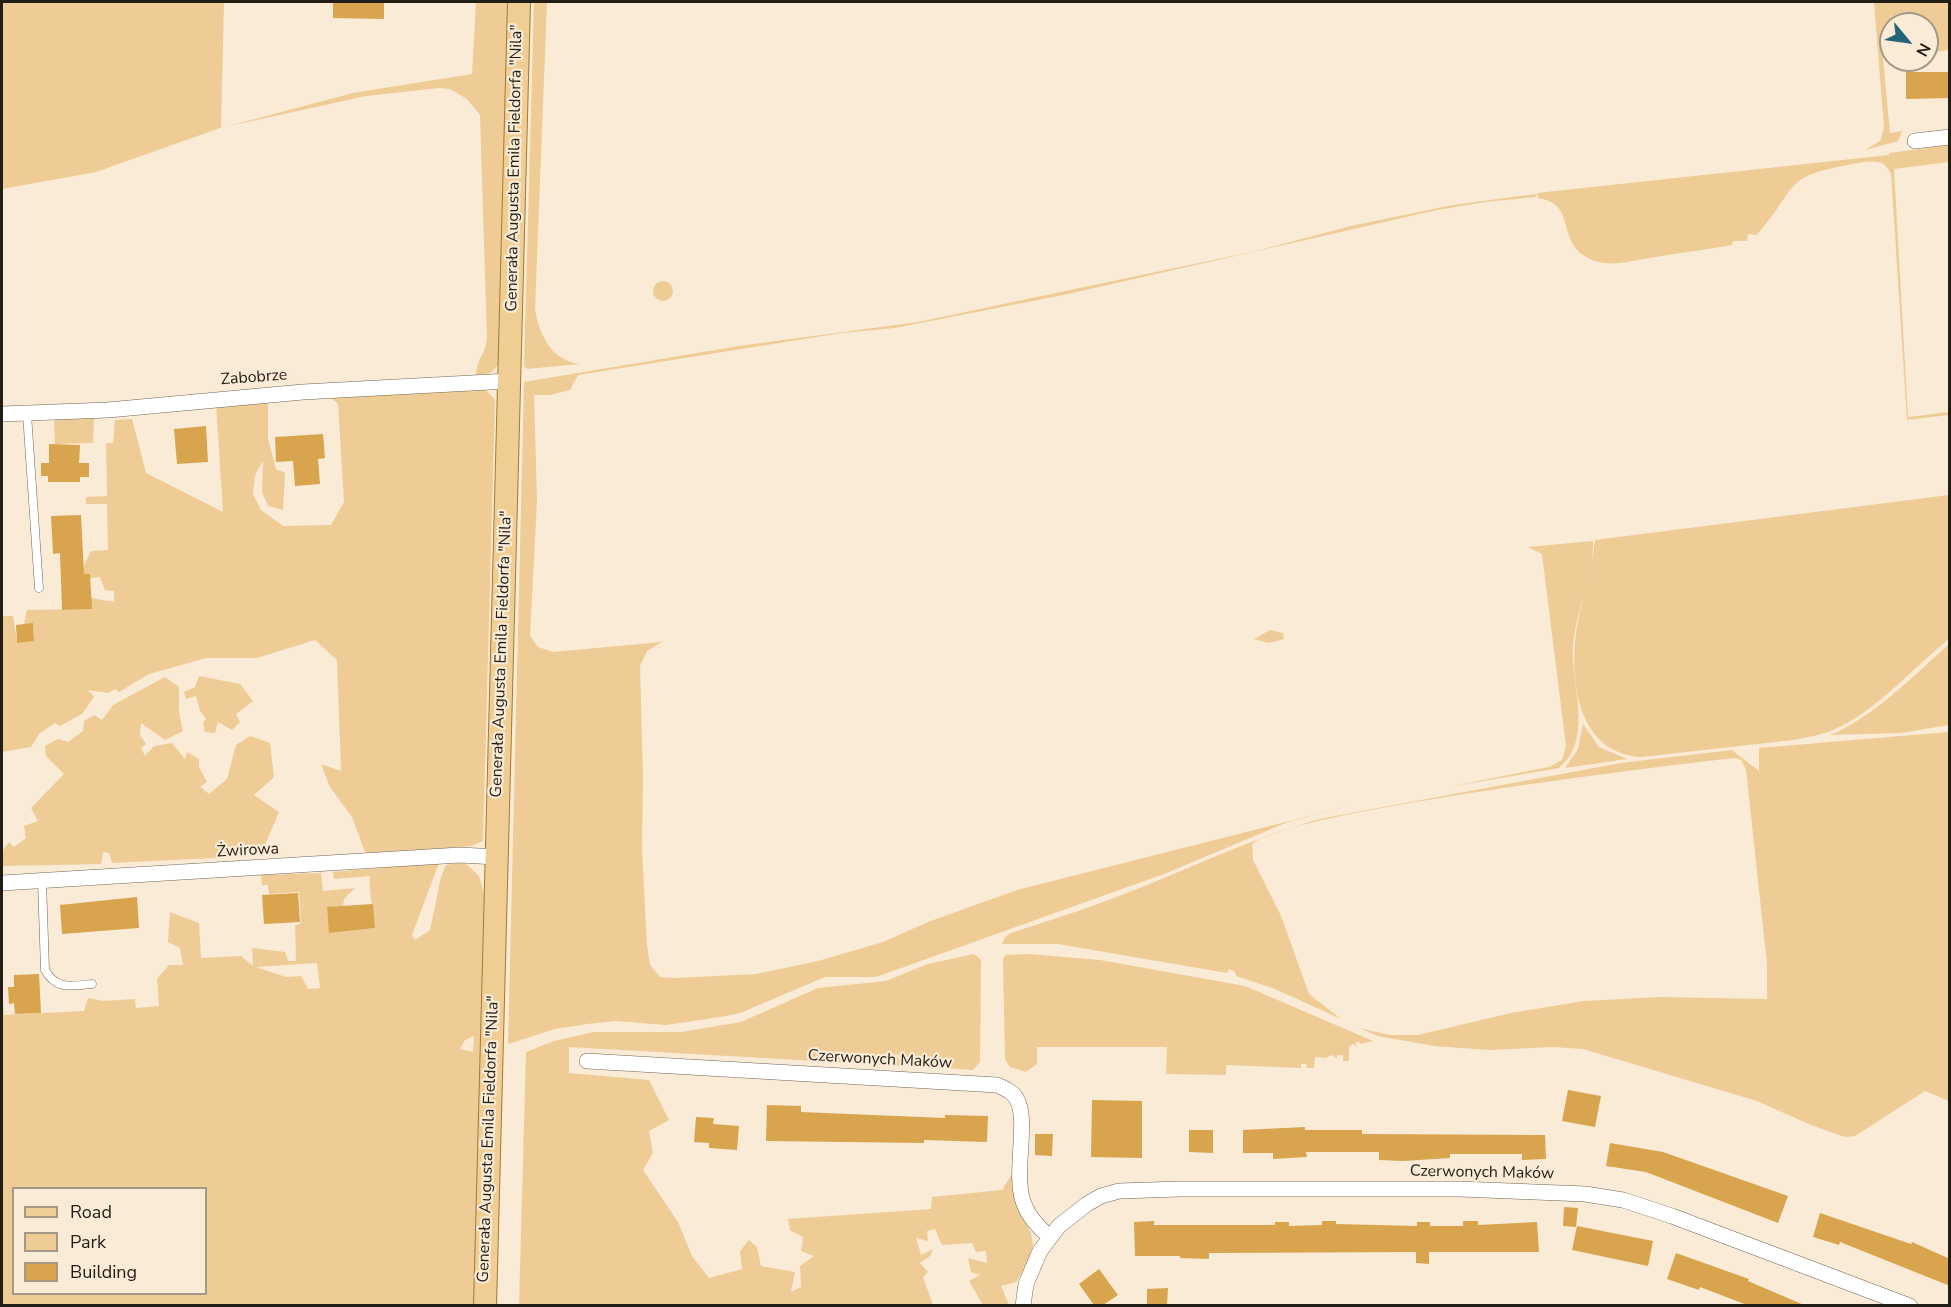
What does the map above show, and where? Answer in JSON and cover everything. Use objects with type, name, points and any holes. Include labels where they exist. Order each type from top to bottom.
[{"type":"main road","name":"Generała Augusta Emila Fieldorfa \"Nila\"","points":[[485,1305],[519,2]]},
{"type":"street","points":[[1915,141],[1950,137]]},
{"type":"street","name":"Zabobrze","points":[[2,414],[108,410],[303,392],[509,381]]},
{"type":"street","name":"Żwirowa","points":[[2,883],[460,855],[497,857]]},
{"type":"street","name":"Czerwonych Maków","points":[[587,1061],[997,1085],[1009,1091],[1018,1100],[1021,1196],[1033,1220],[1050,1237]]},
{"type":"street","name":"Czerwonych Maków","points":[[1023,1305],[1032,1266],[1050,1237],[1087,1204],[1101,1196],[1119,1191],[1180,1189],[1437,1189],[1585,1194],[1623,1200],[1672,1216],[1910,1305]]},
{"type":"lane","points":[[27,414],[39,588]]},
{"type":"lane","points":[[42,881],[45,970],[50,980],[57,984],[65,986],[92,984]]},
{"type":"green space","points":[[2,2],[224,2],[221,128],[96,172],[2,189]]},
{"type":"green space","points":[[476,2],[510,2],[499,362],[495,369],[487,374],[476,376],[487,338],[480,115],[467,99],[450,89],[439,88],[366,96],[226,127],[353,93],[472,74]]},
{"type":"green space","points":[[534,2],[547,2],[535,309],[548,345],[562,358],[580,364],[527,369],[524,365]]},
{"type":"green space","points":[[1874,2],[1949,2],[1949,50],[1939,51],[1939,12],[1879,12],[1879,64]]},
{"type":"green space","points":[[1880,72],[1884,72],[1890,133],[1902,131],[1898,141],[1865,150],[1880,141],[1884,127]]},
{"type":"green space","points":[[1949,145],[1949,162],[1894,169],[1908,417],[1949,412],[1949,415],[1907,420],[1891,173],[1884,164],[1862,162],[1811,174],[1793,186],[1759,232],[1756,235],[1748,234],[1747,241],[1733,241],[1732,245],[1627,262],[1604,263],[1583,255],[1570,239],[1562,214],[1557,207],[1550,201],[1538,198],[1537,193],[1889,155],[1889,153]]},
{"type":"green space","points":[[1535,194],[1536,197],[1437,210],[1068,294],[895,328],[842,333],[578,375],[570,390],[550,395],[534,395],[537,500],[530,636],[538,647],[553,652],[662,642],[647,651],[640,666],[642,850],[647,946],[650,965],[660,977],[756,974],[818,961],[883,942],[928,922],[1017,890],[1349,806],[1288,822],[1164,874],[876,977],[825,977],[740,1013],[720,1017],[666,1025],[616,1021],[587,1024],[555,1029],[508,1044],[524,382],[739,346],[918,322],[1256,251],[1351,226],[1453,205]]},
{"type":"green space","points":[[663,281],[670,284],[673,291],[670,298],[663,301],[656,298],[653,291],[656,284]]},
{"type":"green space","points":[[485,389],[495,400],[483,841],[471,846],[371,854],[365,852],[352,817],[330,787],[321,764],[341,771],[337,660],[315,640],[257,658],[206,658],[149,674],[119,692],[115,689],[108,693],[88,690],[94,697],[82,714],[60,726],[55,723],[39,734],[31,747],[2,752],[2,616],[13,616],[17,642],[34,641],[33,624],[24,624],[27,610],[91,609],[91,598],[114,602],[114,591],[105,590],[100,577],[90,578],[90,574],[80,574],[91,551],[108,550],[107,504],[86,504],[86,497],[107,496],[106,443],[113,443],[115,420],[132,419],[146,473],[223,512],[216,405],[268,401],[268,438],[276,469],[285,473],[283,510],[268,506],[262,492],[263,461],[255,475],[253,494],[261,510],[283,526],[331,525],[344,502],[338,404],[329,396]]},
{"type":"green space","points":[[94,417],[93,443],[55,444],[54,420]]},
{"type":"green space","points":[[1949,495],[1949,639],[1881,699],[1851,721],[1815,736],[1793,740],[1641,757],[1619,752],[1602,742],[1590,728],[1582,710],[1574,668],[1577,626],[1595,540]]},
{"type":"green space","points":[[1593,541],[1591,567],[1573,645],[1578,726],[1576,742],[1570,756],[1559,768],[1448,787],[1549,767],[1562,760],[1566,746],[1542,554],[1528,547]]},
{"type":"green space","points":[[1270,630],[1283,633],[1284,639],[1269,643],[1254,639]]},
{"type":"green space","points":[[1949,644],[1949,725],[1901,733],[1830,735],[1846,728],[1877,707]]},
{"type":"green space","points":[[199,676],[240,684],[253,701],[236,714],[240,722],[232,730],[218,722],[215,733],[205,732],[203,723],[206,719],[200,711],[196,696],[186,699],[184,692],[195,687]]},
{"type":"green space","points":[[165,677],[179,687],[179,712],[183,731],[165,740],[141,723],[140,735],[146,744],[141,748],[145,756],[154,746],[172,743],[185,759],[187,752],[199,759],[199,767],[207,782],[200,787],[209,794],[227,779],[236,745],[250,736],[270,743],[274,777],[254,795],[279,812],[262,852],[249,855],[244,843],[239,845],[234,857],[112,863],[109,853],[103,852],[101,864],[2,866],[3,850],[9,842],[14,847],[26,838],[24,826],[38,821],[31,808],[64,774],[46,756],[45,746],[58,739],[68,742],[83,731],[84,721],[94,715],[102,720],[113,705]]},
{"type":"green space","points":[[1583,724],[1599,747],[1627,759],[1565,768],[1578,749]]},
{"type":"green space","points":[[1949,732],[1949,1101],[1925,1091],[1855,1136],[1845,1137],[1757,1101],[1583,1049],[1553,1047],[1489,1050],[1434,1046],[1378,1036],[1359,1028],[1390,1035],[1418,1035],[1511,1013],[1584,1001],[1659,997],[1767,999],[1767,964],[1746,769],[1741,760],[1735,758],[1698,762],[1479,792],[1328,819],[1282,831],[1324,818],[1621,763],[1732,750],[1759,771],[1759,748]]},
{"type":"green space","points":[[1274,834],[1252,845],[1253,860],[1281,916],[1309,994],[1341,1019],[1275,989],[1236,976],[1235,972],[1229,969],[1227,973],[1058,944],[1002,944],[1005,937],[1011,933],[1106,901]]},
{"type":"green space","points":[[464,862],[479,876],[484,893],[474,1305],[2,1305],[2,989],[4,1015],[84,1011],[88,998],[104,1001],[135,999],[136,1008],[159,1006],[157,979],[169,965],[183,965],[180,948],[168,942],[170,912],[199,923],[201,958],[241,956],[253,966],[252,948],[285,952],[288,961],[296,961],[295,926],[301,923],[299,892],[269,894],[268,885],[262,885],[261,875],[321,873],[323,891],[355,888],[344,899],[343,906],[327,908],[330,933],[375,928],[370,876],[334,879],[333,872],[439,863],[412,935],[415,940],[430,930],[441,877],[446,865]],"holes":[[[317,963],[320,988],[308,989],[301,976],[286,977],[256,967]],[[474,1036],[473,1052],[460,1049],[465,1040]]]},
{"type":"green space","points":[[974,954],[981,960],[980,1062],[973,1070],[917,1066],[894,1053],[904,1066],[569,1047],[569,1073],[649,1080],[669,1120],[649,1131],[653,1153],[643,1170],[678,1222],[692,1256],[709,1278],[742,1269],[740,1251],[749,1240],[757,1247],[761,1266],[795,1272],[791,1292],[801,1287],[800,1266],[814,1256],[801,1251],[803,1237],[790,1230],[788,1219],[931,1209],[932,1197],[1002,1190],[1014,1171],[1017,1205],[1031,1233],[1033,1245],[1029,1262],[1016,1282],[1001,1286],[1009,1305],[983,1305],[969,1281],[980,1275],[971,1272],[968,1258],[987,1263],[986,1251],[976,1252],[972,1243],[942,1245],[935,1229],[927,1231],[928,1241],[916,1238],[921,1255],[933,1249],[930,1256],[920,1263],[928,1272],[923,1277],[933,1305],[519,1306],[526,1052],[554,1041],[594,1032],[681,1032],[741,1022],[818,988],[886,981],[928,964]]},
{"type":"green space","points":[[1029,954],[1100,960],[1245,986],[1373,1041],[1355,1043],[1357,1047],[1353,1044],[1349,1047],[1349,1061],[1343,1061],[1343,1055],[1337,1055],[1337,1058],[1331,1055],[1326,1058],[1315,1057],[1314,1068],[1307,1068],[1306,1064],[1301,1064],[1301,1068],[1226,1065],[1226,1075],[1166,1074],[1167,1047],[1037,1047],[1037,1064],[1026,1072],[1010,1067],[1005,1059],[1003,959],[1006,955]]},
{"type":"building","points":[[333,2],[384,2],[384,19],[333,18]]},
{"type":"building","points":[[1906,72],[1950,72],[1950,98],[1906,99]]},
{"type":"building","points":[[206,426],[208,462],[177,464],[174,429]]},
{"type":"building","points":[[323,434],[325,458],[318,459],[320,484],[295,486],[293,461],[276,462],[275,437]]},
{"type":"building","points":[[49,444],[80,445],[79,463],[89,463],[89,477],[80,477],[80,482],[48,482],[48,476],[41,476],[41,463],[49,463]]},
{"type":"building","points":[[81,515],[84,574],[90,574],[92,609],[62,610],[60,553],[53,554],[51,516]]},
{"type":"building","points":[[33,623],[34,641],[17,643],[16,625]]},
{"type":"building","points":[[298,893],[300,922],[264,924],[262,895]]},
{"type":"building","points":[[137,897],[139,928],[62,934],[60,905]]},
{"type":"building","points":[[373,904],[375,928],[329,933],[327,907]]},
{"type":"building","points":[[39,974],[41,1013],[15,1014],[14,1003],[9,1004],[8,987],[14,987],[14,975]]},
{"type":"building","points":[[1568,1090],[1601,1096],[1595,1127],[1562,1121]]},
{"type":"building","points":[[1092,1100],[1142,1101],[1142,1158],[1091,1157]]},
{"type":"building","points":[[767,1105],[801,1106],[801,1112],[945,1118],[945,1115],[988,1116],[987,1142],[766,1141]]},
{"type":"building","points":[[696,1117],[714,1118],[713,1124],[739,1126],[737,1150],[709,1148],[709,1143],[694,1142]]},
{"type":"building","points":[[1305,1127],[1305,1130],[1362,1130],[1362,1134],[1545,1135],[1546,1159],[1522,1160],[1522,1154],[1450,1154],[1450,1158],[1403,1161],[1379,1160],[1379,1152],[1306,1152],[1307,1157],[1273,1159],[1273,1153],[1243,1153],[1243,1130]]},
{"type":"building","points":[[1189,1130],[1213,1130],[1213,1153],[1189,1152]]},
{"type":"building","points":[[1035,1134],[1053,1134],[1052,1156],[1035,1155]]},
{"type":"building","points":[[1610,1143],[1663,1152],[1788,1196],[1778,1223],[1646,1172],[1606,1166]]},
{"type":"building","points":[[1564,1207],[1578,1208],[1576,1227],[1563,1226]]},
{"type":"building","points":[[1820,1213],[1911,1244],[1912,1242],[1950,1259],[1950,1286],[1840,1242],[1839,1245],[1813,1237]]},
{"type":"building","points":[[1154,1221],[1154,1225],[1275,1225],[1275,1222],[1289,1222],[1289,1226],[1322,1225],[1322,1221],[1336,1221],[1336,1224],[1417,1226],[1417,1222],[1430,1222],[1430,1226],[1463,1226],[1463,1221],[1478,1221],[1478,1225],[1537,1222],[1539,1252],[1429,1252],[1429,1264],[1416,1263],[1416,1252],[1209,1253],[1209,1259],[1180,1258],[1180,1256],[1135,1256],[1134,1222]]},
{"type":"building","points":[[1577,1226],[1653,1241],[1648,1266],[1572,1250]]},
{"type":"building","points":[[1676,1253],[1749,1279],[1748,1281],[1804,1305],[1747,1305],[1700,1287],[1699,1290],[1667,1279]]},
{"type":"building","points":[[1099,1269],[1118,1295],[1103,1305],[1094,1305],[1079,1284]]},
{"type":"building","points":[[1168,1288],[1167,1305],[1147,1305],[1147,1289]]}]
